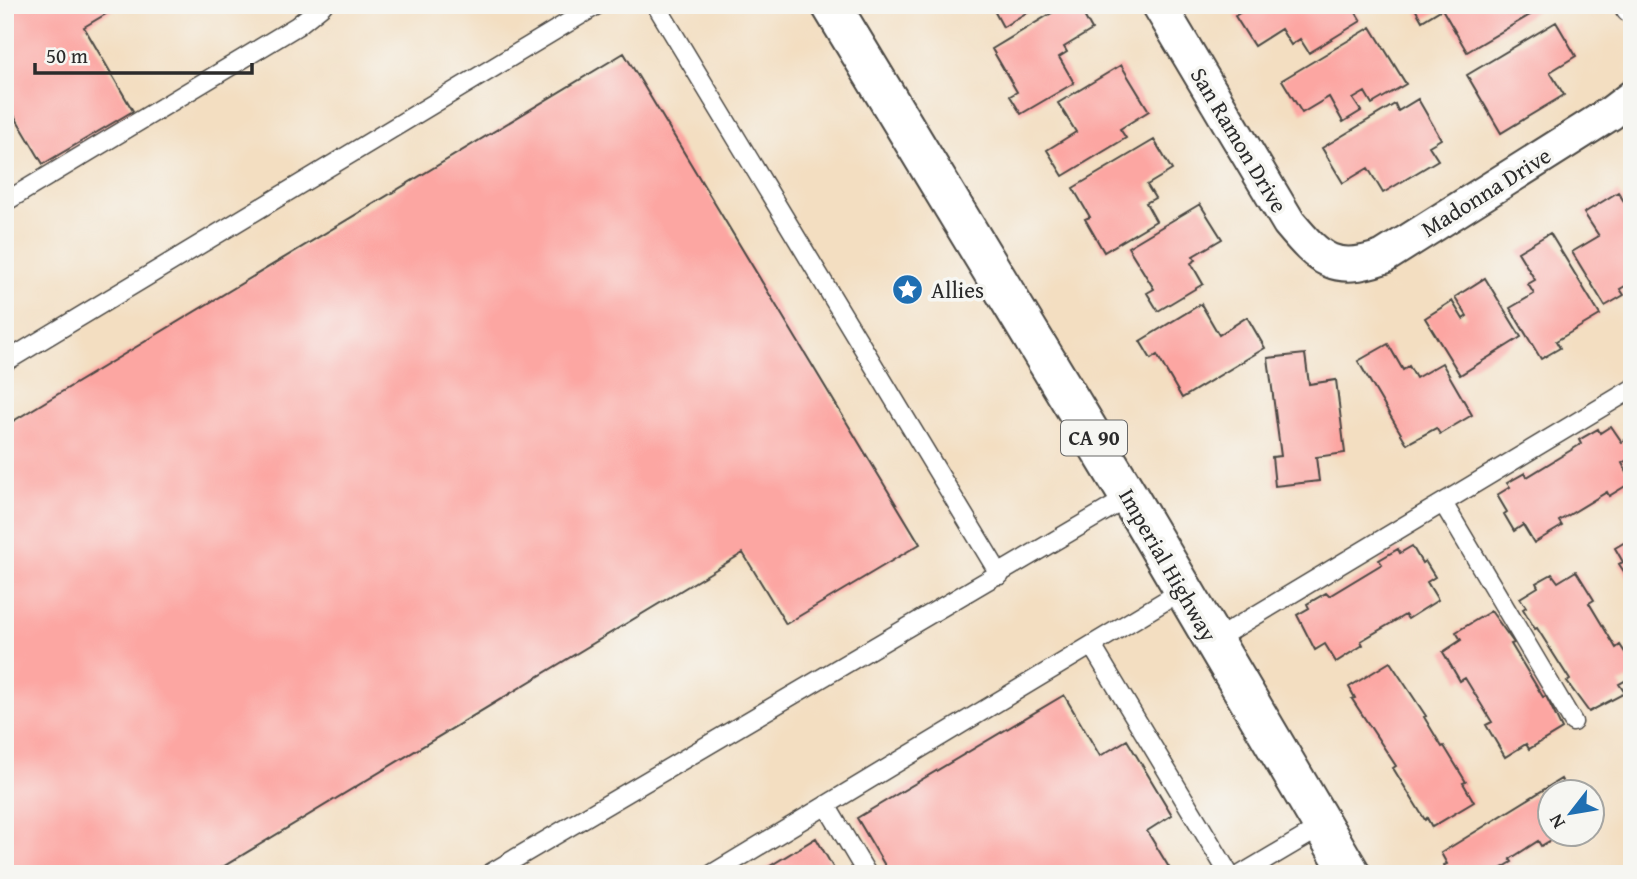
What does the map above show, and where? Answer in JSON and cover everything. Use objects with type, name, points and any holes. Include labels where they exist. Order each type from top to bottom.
[{"type":"main road","name":"Imperial Highway","points":[[831,5],[1129,497],[1351,874]]},
{"type":"street","name":"San Ramon Drive","points":[[1159,5],[1289,223],[1311,248],[1332,263]]},
{"type":"street","name":"Madonna Drive","points":[[1332,263],[1358,266],[1383,257],[1611,113],[1632,97]]},
{"type":"lane","points":[[5,202],[297,26],[323,5]]},
{"type":"lane","points":[[5,362],[597,5]]},
{"type":"lane","points":[[656,5],[1000,575]]},
{"type":"lane","points":[[1213,642],[1632,389]]},
{"type":"lane","points":[[489,874],[1129,497]]},
{"type":"lane","points":[[1443,503],[1573,722]]},
{"type":"lane","points":[[712,874],[1183,590]]},
{"type":"lane","points":[[1092,646],[1229,874]]},
{"type":"lane","points":[[826,805],[867,874]]},
{"type":"lane","points":[[1242,874],[1323,826]]},
{"type":"building","points":[[5,5],[121,5],[84,27],[133,111],[43,164],[5,100]]},
{"type":"building","points":[[991,5],[1039,5],[1003,27]]},
{"type":"building","points":[[1065,5],[1078,5],[1092,30],[1064,47],[1067,52],[1059,57],[1074,83],[1021,114],[1010,96],[1017,92],[992,49]]},
{"type":"building","points":[[1252,5],[1354,5],[1361,21],[1309,53],[1300,39],[1291,45],[1281,29],[1254,46],[1235,16]]},
{"type":"building","points":[[1413,5],[1538,5],[1540,9],[1467,52],[1442,9],[1422,21]]},
{"type":"building","points":[[1556,22],[1576,56],[1550,72],[1564,95],[1501,133],[1467,75]]},
{"type":"building","points":[[1371,27],[1406,84],[1372,104],[1365,92],[1353,99],[1361,111],[1343,122],[1329,97],[1302,113],[1282,80]]},
{"type":"building","points":[[624,53],[920,544],[786,624],[743,553],[211,874],[5,874],[5,426]]},
{"type":"building","points":[[1121,65],[1149,111],[1120,129],[1126,138],[1063,176],[1047,150],[1076,132],[1058,103]]},
{"type":"building","points":[[1418,99],[1441,139],[1429,146],[1438,160],[1383,193],[1368,168],[1343,183],[1322,148],[1395,104],[1398,111]]},
{"type":"building","points":[[1154,140],[1172,170],[1147,185],[1155,198],[1146,203],[1156,221],[1104,252],[1085,219],[1090,217],[1073,188]]},
{"type":"building","points":[[1618,192],[1632,214],[1632,282],[1620,289],[1624,295],[1605,306],[1572,252],[1599,236],[1584,213]]},
{"type":"building","points":[[1200,204],[1222,239],[1193,256],[1196,260],[1191,263],[1203,284],[1158,311],[1147,293],[1154,289],[1128,247]]},
{"type":"building","points":[[1550,233],[1600,315],[1556,341],[1560,348],[1541,359],[1510,308],[1534,294],[1528,284],[1535,280],[1518,252]]},
{"type":"building","points":[[1485,278],[1521,337],[1460,375],[1425,318],[1452,301],[1463,319],[1467,316],[1455,297]]},
{"type":"building","points":[[1201,304],[1219,335],[1247,317],[1265,348],[1182,398],[1157,355],[1151,359],[1140,341]]},
{"type":"building","points":[[1388,344],[1403,370],[1409,366],[1416,378],[1442,363],[1472,415],[1440,434],[1436,428],[1407,444],[1358,361]]},
{"type":"building","points":[[1305,354],[1309,384],[1336,380],[1345,453],[1316,457],[1319,481],[1275,486],[1272,457],[1281,456],[1268,358]]},
{"type":"building","points":[[1611,426],[1632,451],[1632,457],[1622,463],[1632,482],[1609,496],[1607,492],[1559,521],[1562,526],[1534,543],[1523,525],[1514,531],[1497,495],[1510,487],[1507,483],[1525,473],[1527,477],[1581,444],[1579,440],[1598,429],[1600,433]]},
{"type":"building","points":[[1632,538],[1632,584],[1619,564],[1623,562],[1615,548]]},
{"type":"building","points":[[1412,546],[1435,577],[1427,582],[1438,600],[1408,619],[1405,615],[1361,641],[1363,645],[1336,662],[1325,644],[1315,650],[1297,615],[1309,608],[1307,604],[1326,593],[1329,596],[1382,564],[1379,560],[1398,549],[1400,553]]},
{"type":"building","points":[[1576,571],[1594,600],[1589,603],[1616,648],[1620,645],[1632,663],[1632,677],[1619,684],[1625,693],[1589,712],[1567,682],[1570,680],[1537,628],[1535,629],[1520,598],[1538,587],[1536,583],[1552,574],[1558,582]]},
{"type":"building","points":[[1491,611],[1514,643],[1511,644],[1543,697],[1546,696],[1562,729],[1529,749],[1526,744],[1505,757],[1486,725],[1492,722],[1465,678],[1460,681],[1443,652],[1461,640],[1456,632]]},
{"type":"building","points":[[1390,662],[1466,782],[1463,783],[1474,802],[1432,827],[1427,818],[1425,820],[1393,768],[1396,766],[1352,699],[1355,698],[1349,687]]},
{"type":"building","points":[[1064,695],[1100,756],[1127,740],[1172,815],[1147,831],[1173,874],[890,874],[857,818]]},
{"type":"building","points":[[1536,794],[1536,842],[1510,859],[1512,862],[1492,874],[1449,874],[1441,853]]},
{"type":"building","points":[[816,838],[837,874],[757,874]]},
{"type":"place","name":"Allies","points":[[908,290]]}]
